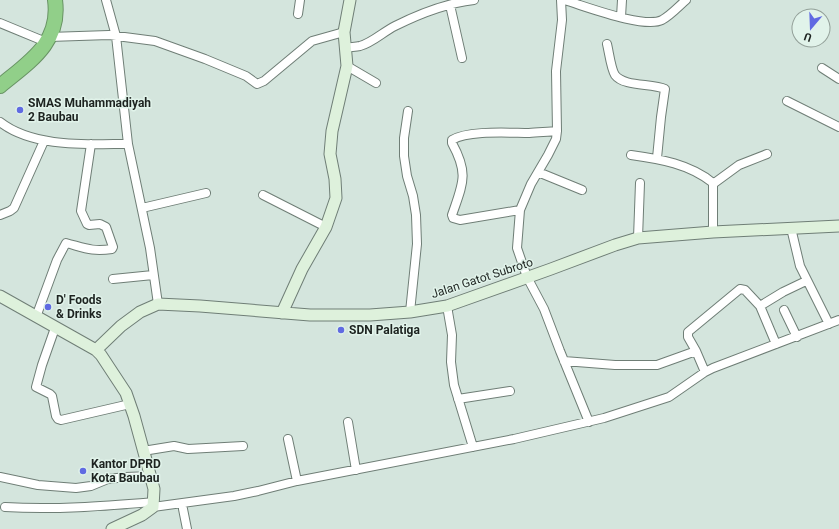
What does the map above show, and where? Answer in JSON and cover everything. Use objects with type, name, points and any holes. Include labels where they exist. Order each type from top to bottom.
[{"type":"highway","points":[[0,86],[36,55],[48,40],[56,14],[55,0]]},
{"type":"main road","points":[[282,313],[302,269],[326,227],[336,196],[335,180],[330,157],[332,131],[347,66],[344,32],[350,0]]},
{"type":"main road","name":"Jalan Gatot Subroto","points":[[96,350],[121,326],[140,312],[158,304],[335,316],[410,312],[447,306],[638,238],[714,232],[839,226]]},
{"type":"main road","points":[[0,296],[96,350],[101,355],[126,393],[154,489],[154,504],[142,515],[112,529]]},
{"type":"street","points":[[106,0],[116,36],[128,144],[150,248],[158,304]]},
{"type":"street","points":[[298,14],[300,0]]},
{"type":"street","points":[[345,48],[361,46],[402,22],[450,5],[474,0]]},
{"type":"street","points":[[589,422],[544,309],[527,277],[517,248],[520,210],[531,184],[556,139],[556,71],[562,20],[562,0],[636,21],[654,22],[662,20],[686,0]]},
{"type":"street","points":[[621,17],[622,0]]},
{"type":"street","points":[[450,5],[462,58]]},
{"type":"street","points":[[0,23],[48,40],[116,36],[155,41],[246,76],[257,84],[264,81],[312,41],[344,32]]},
{"type":"street","points":[[607,44],[615,74],[621,79],[632,83],[665,89],[657,158]]},
{"type":"street","points":[[347,66],[376,83]]},
{"type":"street","points":[[822,68],[839,79]]},
{"type":"street","points":[[787,101],[839,126]]},
{"type":"street","points":[[408,111],[404,138],[404,156],[416,215],[417,244],[410,312]]},
{"type":"street","points":[[0,122],[10,129],[24,135],[44,140],[91,144],[128,144]]},
{"type":"street","points":[[520,210],[460,220],[453,218],[452,215],[463,175],[460,161],[452,140],[461,136],[501,132],[528,133],[557,131]]},
{"type":"street","points":[[0,216],[14,208],[44,140]]},
{"type":"street","points":[[36,317],[66,243],[88,250],[97,251],[112,249],[113,247],[106,227],[100,224],[89,226],[81,211],[91,144]]},
{"type":"street","points":[[714,232],[713,183],[739,165],[767,154]]},
{"type":"street","points":[[631,155],[657,158],[688,168],[704,176],[713,183]]},
{"type":"street","points":[[538,172],[582,190]]},
{"type":"street","points":[[638,238],[640,183]]},
{"type":"street","points":[[142,208],[206,194]]},
{"type":"street","points":[[263,195],[326,227]]},
{"type":"street","points":[[791,228],[800,266],[806,281],[829,324]]},
{"type":"street","points":[[113,278],[153,275]]},
{"type":"street","points":[[760,306],[783,292],[806,281]]},
{"type":"street","points":[[705,372],[688,337],[688,332],[735,292],[740,290],[745,290],[760,306],[776,344]]},
{"type":"street","points":[[447,306],[452,335],[451,362],[454,385],[473,447]]},
{"type":"street","points":[[784,310],[797,336]]},
{"type":"street","points":[[5,507],[31,509],[154,504],[234,496],[297,481],[473,447],[589,422],[669,397],[705,372],[744,355],[839,320]]},
{"type":"street","points":[[55,328],[36,387],[52,396],[58,419],[130,404]]},
{"type":"street","points":[[564,361],[615,365],[656,365],[696,351]]},
{"type":"street","points":[[458,400],[510,391]]},
{"type":"street","points":[[348,422],[356,470]]},
{"type":"street","points":[[288,439],[297,481]]},
{"type":"street","points":[[143,451],[174,446],[188,449],[243,446]]},
{"type":"street","points":[[0,477],[38,485],[84,488],[108,479],[126,476],[150,476]]},
{"type":"street","points":[[183,509],[187,529]]},
{"type":"place","name":"SMAS Muhammadiyah 2 Baubau","points":[[20,110]]},
{"type":"place","name":"D' Foods & Drinks","points":[[48,307]]},
{"type":"place","name":"SDN Palatiga","points":[[341,330]]},
{"type":"place","name":"Kantor DPRD Kota Baubau","points":[[83,471]]}]
